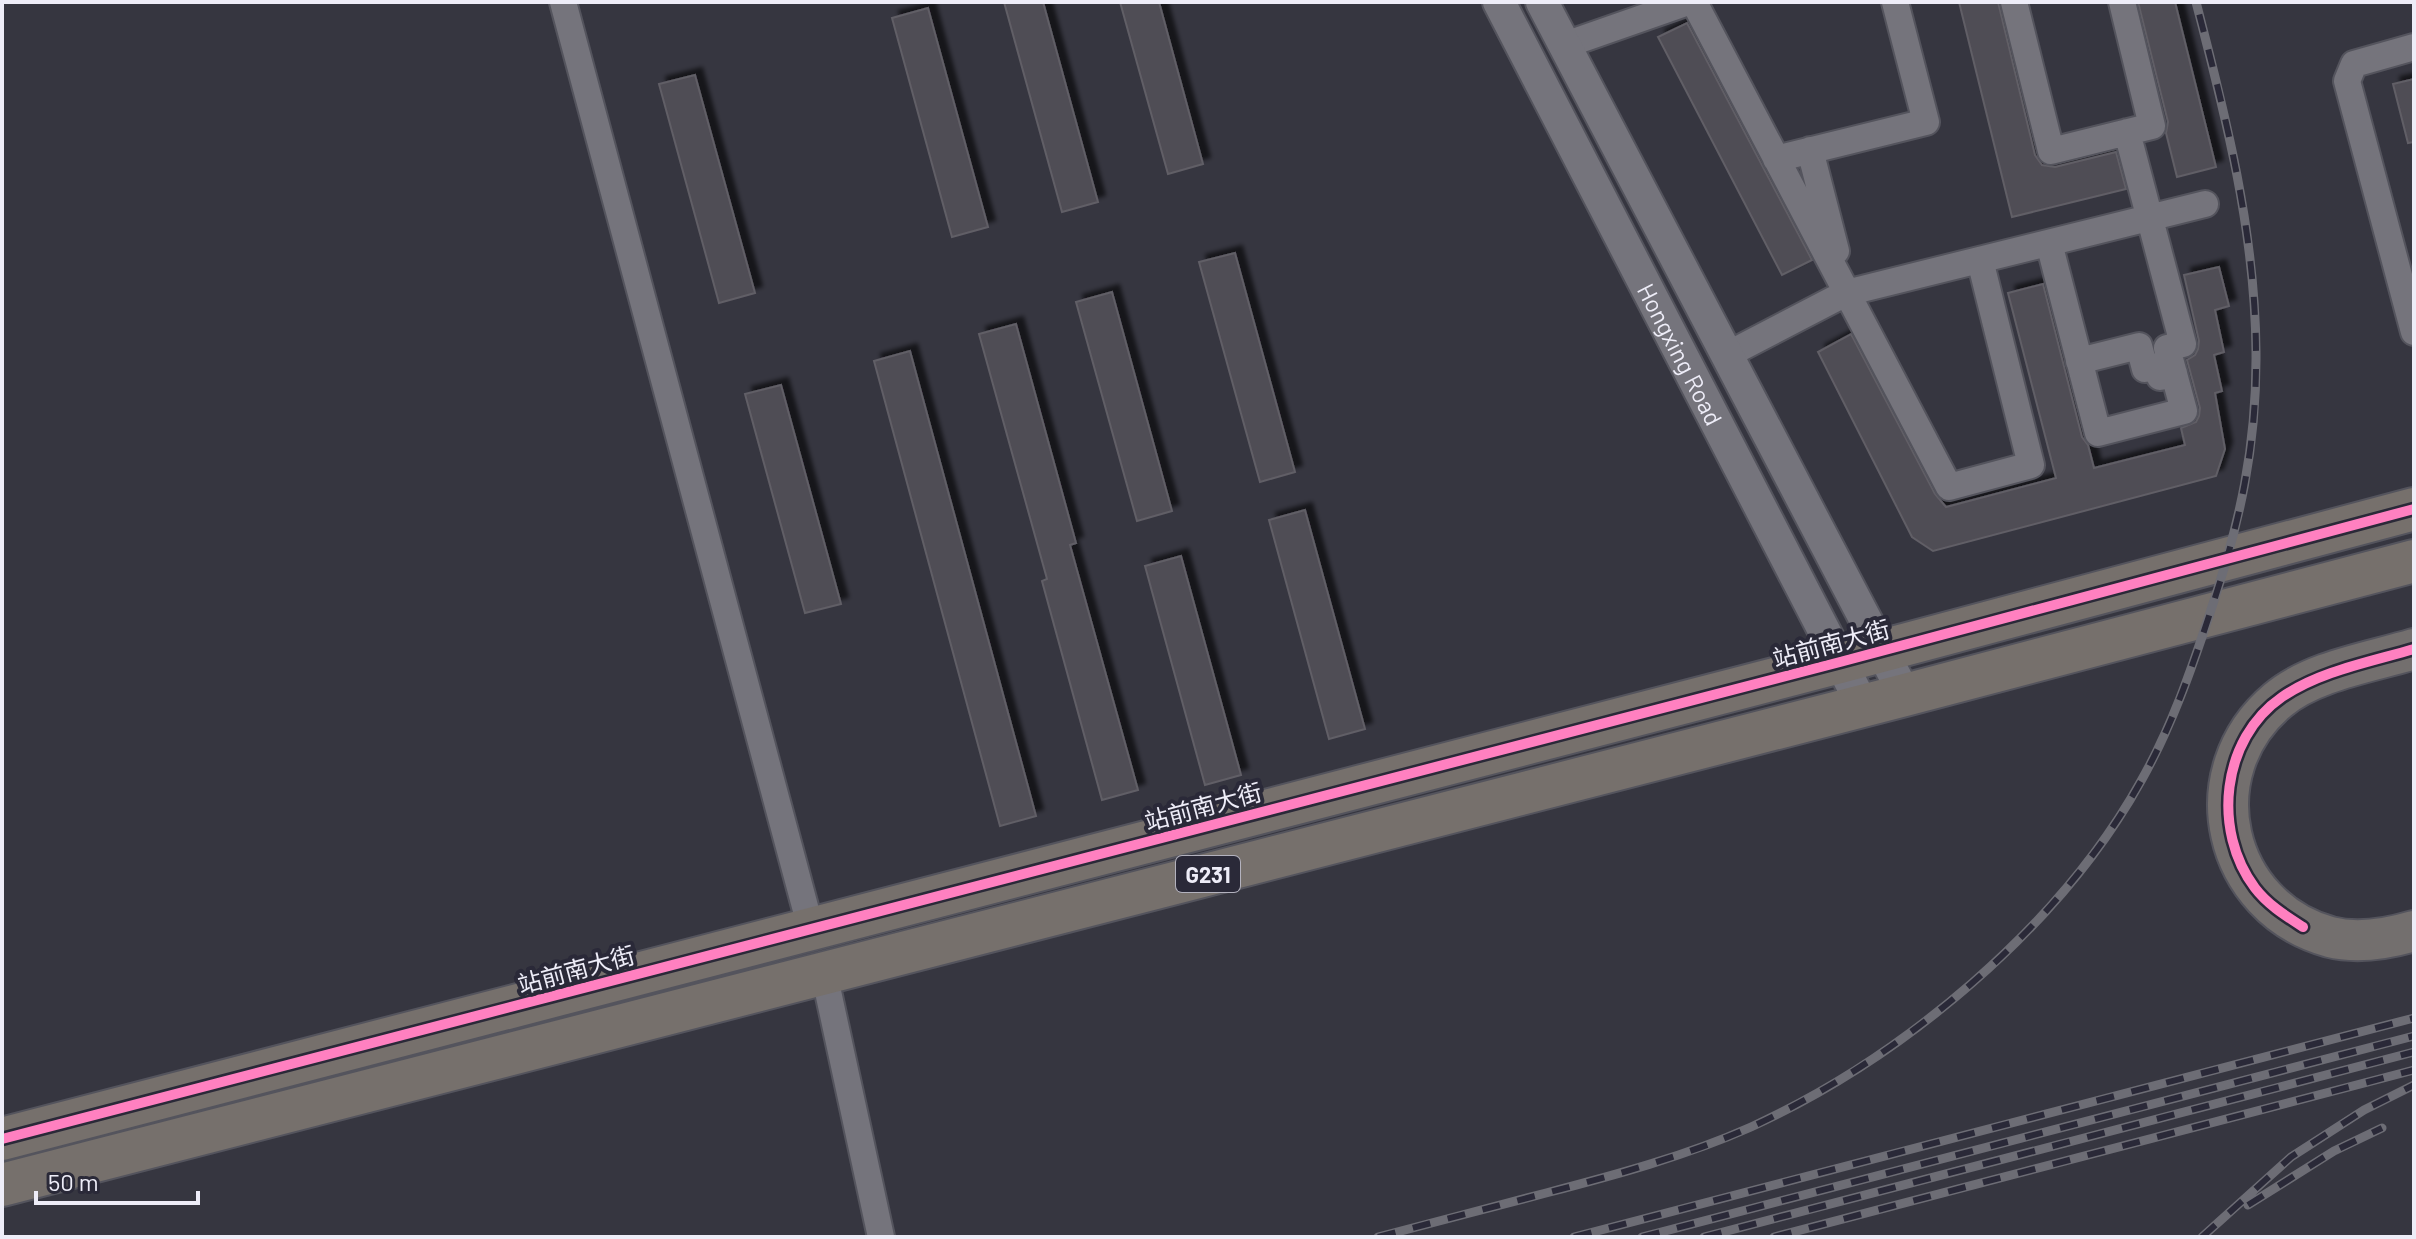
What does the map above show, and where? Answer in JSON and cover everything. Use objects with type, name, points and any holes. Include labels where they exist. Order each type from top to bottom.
[{"type":"highway","name":"站前南大街","points":[[2,1139],[1840,662],[2414,509]]},
{"type":"highway","name":"G231","points":[[2,1185],[2414,561]]},
{"type":"main road","points":[[2414,649],[2304,683],[2279,699],[2258,719],[2242,743],[2232,771],[2227,800],[2230,831],[2238,859],[2256,888],[2278,911],[2303,927],[2332,937],[2368,941],[2414,931]]},
{"type":"street","points":[[563,2],[811,929]]},
{"type":"street","name":"Hongxing Road","points":[[1499,2],[1863,706]]},
{"type":"street","name":"Hongxing Road","points":[[1542,2],[1905,695]]},
{"type":"street","points":[[1565,45],[1691,2],[1949,487],[2031,465],[1980,260]]},
{"type":"street","points":[[1776,159],[1926,122],[1895,2]]},
{"type":"street","points":[[2014,2],[2051,151],[2152,126],[2122,2]]},
{"type":"street","points":[[2414,47],[2354,64],[2347,81],[2414,332]]},
{"type":"street","points":[[2049,243],[2098,433],[2184,411],[2167,348],[2183,344],[2127,132]]},
{"type":"street","points":[[1810,150],[1846,293]]},
{"type":"street","points":[[1727,355],[1846,293],[2205,204]]},
{"type":"street","points":[[2079,361],[2139,346],[2145,369],[2157,366],[2160,377],[2174,373]]},
{"type":"street","points":[[824,973],[881,1237]]},
{"type":"building","points":[[1004,2],[1043,2],[1098,202],[1062,212]]},
{"type":"building","points":[[1120,2],[1159,2],[1203,164],[1168,174]]},
{"type":"building","points":[[1959,2],[1998,2],[2035,155],[2042,165],[2055,167],[2116,152],[2126,189],[2012,217]]},
{"type":"building","points":[[2138,2],[2175,2],[2216,167],[2177,177],[2166,133],[2168,122]]},
{"type":"building","points":[[928,8],[988,227],[952,237],[892,18]]},
{"type":"building","points":[[1687,23],[1812,260],[1782,275],[1658,37]]},
{"type":"building","points":[[695,75],[755,293],[719,303],[659,84]]},
{"type":"building","points":[[2414,79],[2414,142],[2408,143],[2393,84]]},
{"type":"building","points":[[1235,253],[1295,472],[1260,482],[1199,262]]},
{"type":"building","points":[[2219,267],[2229,306],[2215,310],[2224,352],[2214,355],[2222,391],[2215,393],[2225,449],[2216,476],[1933,551],[1912,537],[1818,352],[1851,334],[1935,494],[1946,507],[2056,478],[2008,293],[2043,284],[2082,437],[2088,445],[2094,468],[2185,445],[2181,428],[2196,422],[2200,408],[2187,360],[2195,355],[2199,341],[2184,275]]},
{"type":"building","points":[[1112,292],[1172,511],[1137,521],[1076,302]]},
{"type":"building","points":[[1016,324],[1076,543],[1070,545],[1138,790],[1102,800],[1042,581],[1047,579],[979,334]]},
{"type":"building","points":[[910,351],[1036,816],[1000,826],[874,361]]},
{"type":"building","points":[[781,385],[841,604],[805,613],[745,394]]},
{"type":"building","points":[[1305,510],[1365,729],[1329,739],[1269,520]]},
{"type":"building","points":[[1181,556],[1241,775],[1205,785],[1145,566]]},
{"type":"railway","points":[[1378,1237],[1676,1156],[1751,1127],[1808,1098],[1919,1026],[1972,983],[2022,936],[2067,887],[2107,835],[2152,761],[2195,656],[2221,580],[2238,516],[2250,452],[2256,386],[2250,262],[2228,131],[2196,2]]},
{"type":"railway","points":[[1574,1237],[2414,1018]]},
{"type":"railway","points":[[1642,1237],[2414,1036]]},
{"type":"railway","points":[[1704,1237],[2414,1052]]},
{"type":"railway","points":[[1774,1237],[2414,1070]]},
{"type":"railway","points":[[2202,1237],[2291,1157],[2364,1110],[2414,1085]]},
{"type":"railway","points":[[2248,1205],[2334,1151],[2382,1128]]},
{"type":"cycle path","points":[[2,1139],[1840,662],[2414,509]]},
{"type":"cycle path","points":[[2303,927],[2266,900],[2241,865],[2232,840],[2229,814],[2235,761],[2246,737],[2262,715],[2282,697],[2312,680],[2414,649]]}]
